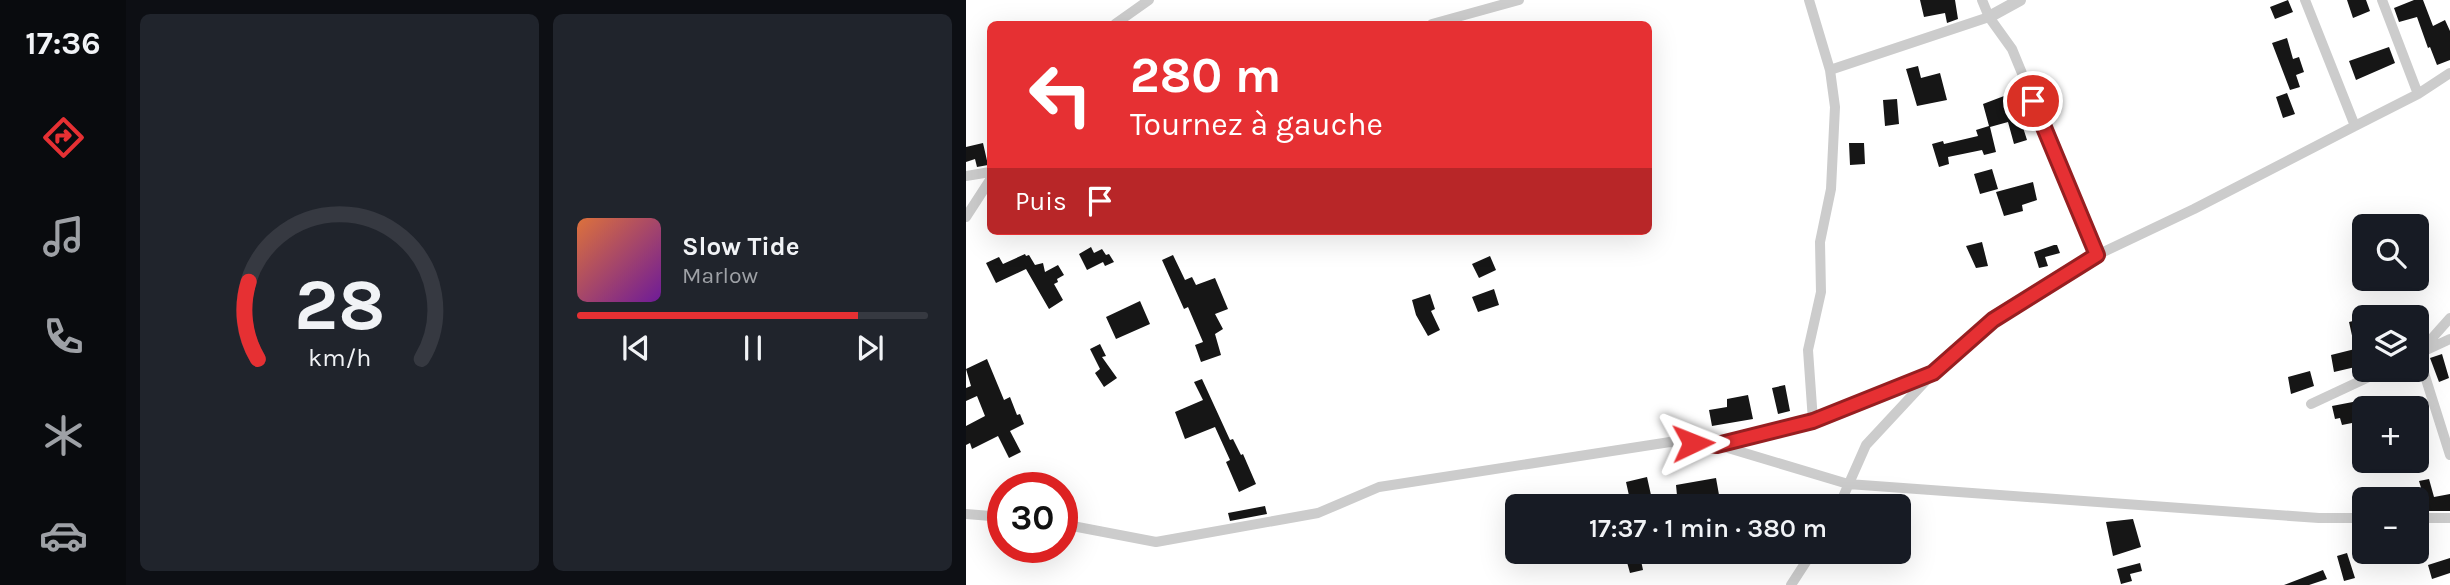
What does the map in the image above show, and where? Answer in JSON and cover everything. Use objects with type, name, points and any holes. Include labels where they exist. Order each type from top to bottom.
[{"type":"street","points":[[1119,21],[1149,0]]},
{"type":"street","points":[[1443,21],[1519,0]]},
{"type":"street","points":[[1809,0],[1830,70],[1835,107],[1831,189],[1820,242],[1821,292],[1808,350],[1813,421]]},
{"type":"street","points":[[1982,0],[1989,17],[2012,50],[2097,255]]},
{"type":"street","points":[[1830,70],[1989,17],[2020,0]]},
{"type":"street","points":[[2305,0],[2355,126]]},
{"type":"street","points":[[2382,0],[2417,94]]},
{"type":"street","points":[[1844,494],[1866,445],[1933,373],[1993,320],[2097,255],[2355,126],[2417,94],[2450,73]]},
{"type":"street","points":[[966,176],[987,172]]},
{"type":"street","points":[[966,217],[987,185]]},
{"type":"street","points":[[2429,342],[2450,318]]},
{"type":"street","points":[[2429,349],[2450,339]]},
{"type":"street","points":[[1717,445],[1813,421],[1933,373]]},
{"type":"street","points":[[2311,404],[2358,382]]},
{"type":"street","points":[[2427,382],[2450,455]]},
{"type":"street","points":[[1078,527],[1156,542],[1318,513],[1379,488],[1670,442],[1717,445],[1848,484],[2319,518],[2352,518]]},
{"type":"street","points":[[966,514],[987,516]]},
{"type":"street","points":[[2429,518],[2450,518]]},
{"type":"street","points":[[1791,585],[1804,564]]},
{"type":"building","points":[[1920,0],[1955,0],[1958,19],[1947,23],[1945,13],[1924,17]]},
{"type":"building","points":[[2288,0],[2293,12],[2275,19],[2270,7]]},
{"type":"building","points":[[2347,0],[2366,0],[2370,11],[2353,18]]},
{"type":"building","points":[[2414,0],[2423,0],[2433,26],[2445,20],[2450,31],[2450,60],[2437,65],[2417,17],[2399,22],[2394,8]]},
{"type":"building","points":[[2287,38],[2293,59],[2299,57],[2304,72],[2296,75],[2300,87],[2290,90],[2272,43]]},
{"type":"building","points":[[2389,47],[2395,63],[2356,80],[2349,61]]},
{"type":"building","points":[[1918,66],[1921,78],[1940,73],[1947,100],[1917,106],[1906,69]]},
{"type":"building","points":[[2012,93],[2027,140],[2014,144],[2008,122],[1990,127],[1996,152],[1984,155],[1982,150],[1948,157],[1949,164],[1939,167],[1932,144],[1978,136],[1976,130],[1989,126],[1983,104]]},
{"type":"building","points":[[2287,93],[2295,114],[2283,118],[2276,97]]},
{"type":"building","points":[[1897,99],[1899,124],[1885,126],[1883,100]]},
{"type":"building","points":[[983,143],[987,165],[977,167],[975,159],[966,162],[966,147]]},
{"type":"building","points":[[1849,143],[1864,143],[1865,164],[1850,165]]},
{"type":"building","points":[[1992,169],[1998,189],[1980,194],[1974,174]]},
{"type":"building","points":[[2033,182],[2037,200],[2022,205],[2023,211],[2004,216],[1996,192]]},
{"type":"building","points":[[1982,242],[1988,266],[1976,268],[1966,246]]},
{"type":"building","points":[[2057,245],[2060,253],[2045,257],[2048,266],[2039,268],[2034,252]]},
{"type":"building","points":[[1091,247],[1094,253],[1102,249],[1114,262],[1105,266],[1103,262],[1087,270],[1079,254]]},
{"type":"building","points":[[1025,254],[1029,255],[1035,265],[1043,263],[1045,272],[1058,265],[1064,275],[1054,284],[1063,300],[1049,309],[1026,269],[996,283],[986,263],[999,257],[1003,264]]},
{"type":"building","points":[[1173,255],[1185,280],[1192,277],[1196,285],[1215,278],[1228,309],[1215,314],[1223,329],[1215,334],[1221,355],[1201,362],[1195,345],[1203,342],[1188,307],[1184,309],[1162,260]]},
{"type":"building","points":[[1490,256],[1496,270],[1479,278],[1472,264]]},
{"type":"building","points":[[1494,289],[1499,305],[1478,312],[1472,297]]},
{"type":"building","points":[[1430,294],[1435,309],[1431,311],[1440,330],[1428,336],[1416,315],[1412,300]]},
{"type":"building","points":[[1140,301],[1150,324],[1116,339],[1106,317]]},
{"type":"building","points":[[1100,344],[1106,356],[1102,357],[1117,378],[1104,387],[1095,373],[1100,369],[1090,349]]},
{"type":"building","points":[[2352,350],[2352,368],[2334,372],[2331,355]]},
{"type":"building","points":[[2442,354],[2449,378],[2439,382],[2430,358]]},
{"type":"building","points":[[987,359],[1004,400],[1010,397],[1024,424],[1010,431],[1021,452],[1009,458],[998,436],[972,449],[970,443],[966,445],[966,426],[985,416],[977,396],[966,401],[966,388],[971,386],[966,369]]},
{"type":"building","points":[[2310,371],[2314,386],[2291,394],[2288,377]]},
{"type":"building","points":[[1202,379],[1230,440],[1233,439],[1241,455],[1243,454],[1256,484],[1239,492],[1226,462],[1230,460],[1215,427],[1185,439],[1175,412],[1203,400],[1194,382]]},
{"type":"building","points":[[1785,385],[1790,411],[1778,414],[1772,388]]},
{"type":"building","points":[[1748,395],[1753,419],[1712,426],[1709,410],[1727,407],[1727,399]]},
{"type":"building","points":[[2352,402],[2352,423],[2342,425],[2340,418],[2335,419],[2332,406]]},
{"type":"building","points":[[1647,477],[1651,494],[1629,494],[1626,482]]},
{"type":"building","points":[[1716,478],[1719,494],[1677,494],[1676,485]]},
{"type":"building","points":[[2429,479],[2434,497],[2450,494],[2450,511],[2429,511],[2429,487],[2421,487],[2419,481]]},
{"type":"building","points":[[1265,506],[1267,514],[1230,521],[1228,513]]},
{"type":"building","points":[[2133,519],[2141,547],[2113,556],[2106,522]]},
{"type":"building","points":[[2347,553],[2355,578],[2344,581],[2337,556]]},
{"type":"building","points":[[2450,558],[2450,573],[2432,579],[2428,565]]},
{"type":"building","points":[[2140,563],[2142,571],[2130,574],[2132,581],[2121,584],[2117,569]]},
{"type":"building","points":[[1628,564],[1642,564],[1643,570],[1630,573]]},
{"type":"building","points":[[2323,570],[2327,579],[2309,585],[2284,585]]},
{"type":"route","points":[[1693,443],[1717,445],[1813,421],[1933,373],[1993,320],[2097,255],[2033,101]]}]
